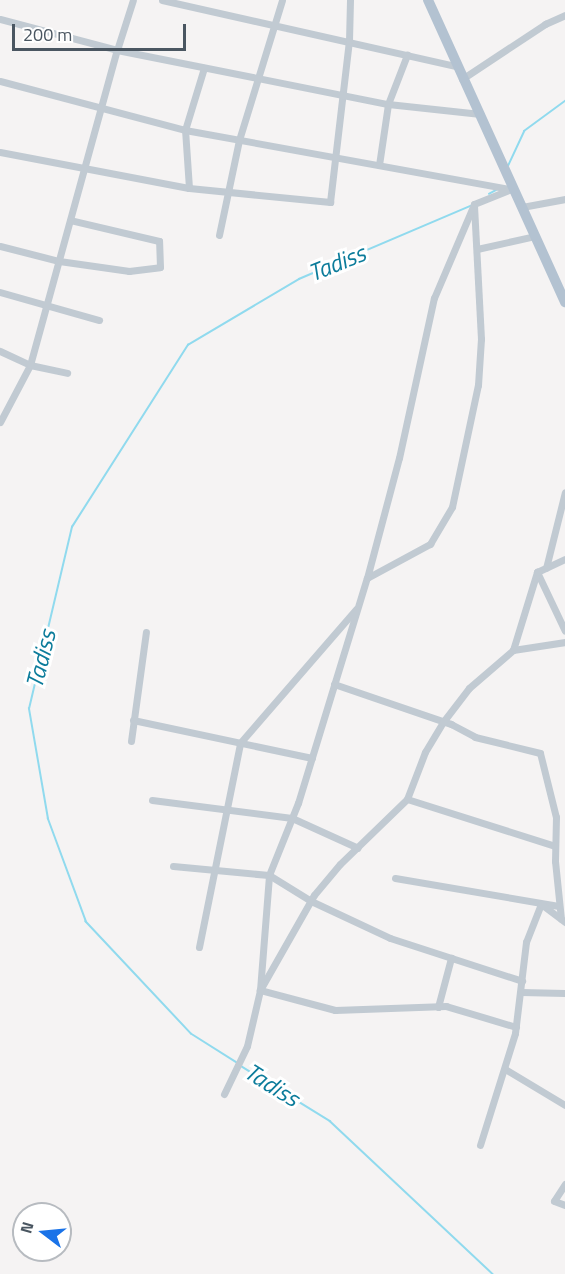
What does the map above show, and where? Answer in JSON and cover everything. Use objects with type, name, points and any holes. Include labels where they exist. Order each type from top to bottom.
[{"type":"main road","points":[[428,0],[455,66],[480,114],[565,302]]},
{"type":"street","points":[[0,422],[30,365],[83,170],[133,0]]},
{"type":"street","points":[[162,0],[273,27],[349,41],[455,66]]},
{"type":"street","points":[[219,235],[239,140],[255,80],[282,0]]},
{"type":"street","points":[[0,152],[83,170],[189,188],[330,202],[332,158],[349,41],[350,0]]},
{"type":"street","points":[[462,80],[545,24],[565,15]]},
{"type":"street","points":[[0,19],[117,50],[255,80],[388,104],[480,114]]},
{"type":"street","points":[[379,165],[388,104],[407,55]]},
{"type":"street","points":[[189,188],[185,130],[204,68]]},
{"type":"street","points":[[0,81],[185,130],[512,189]]},
{"type":"street","points":[[224,1094],[247,1046],[260,990],[269,875],[292,818],[312,758],[367,578],[399,458],[434,298],[474,204],[512,189]]},
{"type":"street","points":[[522,207],[565,199]]},
{"type":"street","points":[[367,578],[430,544],[452,507],[478,385],[481,339],[474,204]]},
{"type":"street","points":[[0,246],[59,261],[129,271],[160,267],[159,242],[70,220]]},
{"type":"street","points":[[477,249],[535,236]]},
{"type":"street","points":[[0,292],[99,320]]},
{"type":"street","points":[[0,351],[30,365],[67,373]]},
{"type":"street","points":[[546,568],[565,492]]},
{"type":"street","points":[[513,650],[537,572],[565,559]]},
{"type":"street","points":[[537,572],[565,631]]},
{"type":"street","points":[[199,947],[240,743],[358,607]]},
{"type":"street","points":[[131,741],[146,632]]},
{"type":"street","points":[[260,990],[311,901],[340,864],[407,798],[425,753],[443,722],[469,688],[513,650],[565,642]]},
{"type":"street","points":[[334,684],[443,722],[475,737],[540,753],[556,817],[555,846],[563,920]]},
{"type":"street","points":[[133,720],[312,758]]},
{"type":"street","points":[[407,798],[555,846]]},
{"type":"street","points":[[152,800],[292,818],[358,848]]},
{"type":"street","points":[[173,866],[269,875],[311,901],[390,938],[522,981]]},
{"type":"street","points":[[395,878],[560,906]]},
{"type":"street","points":[[541,904],[563,920]]},
{"type":"street","points":[[480,1145],[516,1028],[526,942],[541,904]]},
{"type":"street","points":[[438,1007],[452,958]]},
{"type":"street","points":[[260,990],[334,1010],[438,1007],[494,1018],[516,1028]]},
{"type":"street","points":[[520,992],[565,993]]},
{"type":"street","points":[[505,1069],[565,1105]]},
{"type":"street","points":[[565,1184],[554,1201],[565,1205]]},
{"type":"waterway","name":"Tadiss","points":[[508,166],[524,131],[565,101]]},
{"type":"waterway","name":"Tadiss","points":[[489,194],[498,189]]},
{"type":"waterway","name":"Tadiss","points":[[237,1063],[191,1034],[86,922],[48,819],[29,709],[72,527],[188,345],[299,279],[470,206]]},
{"type":"waterway","name":"Tadiss","points":[[241,1066],[330,1121],[493,1274]]}]
